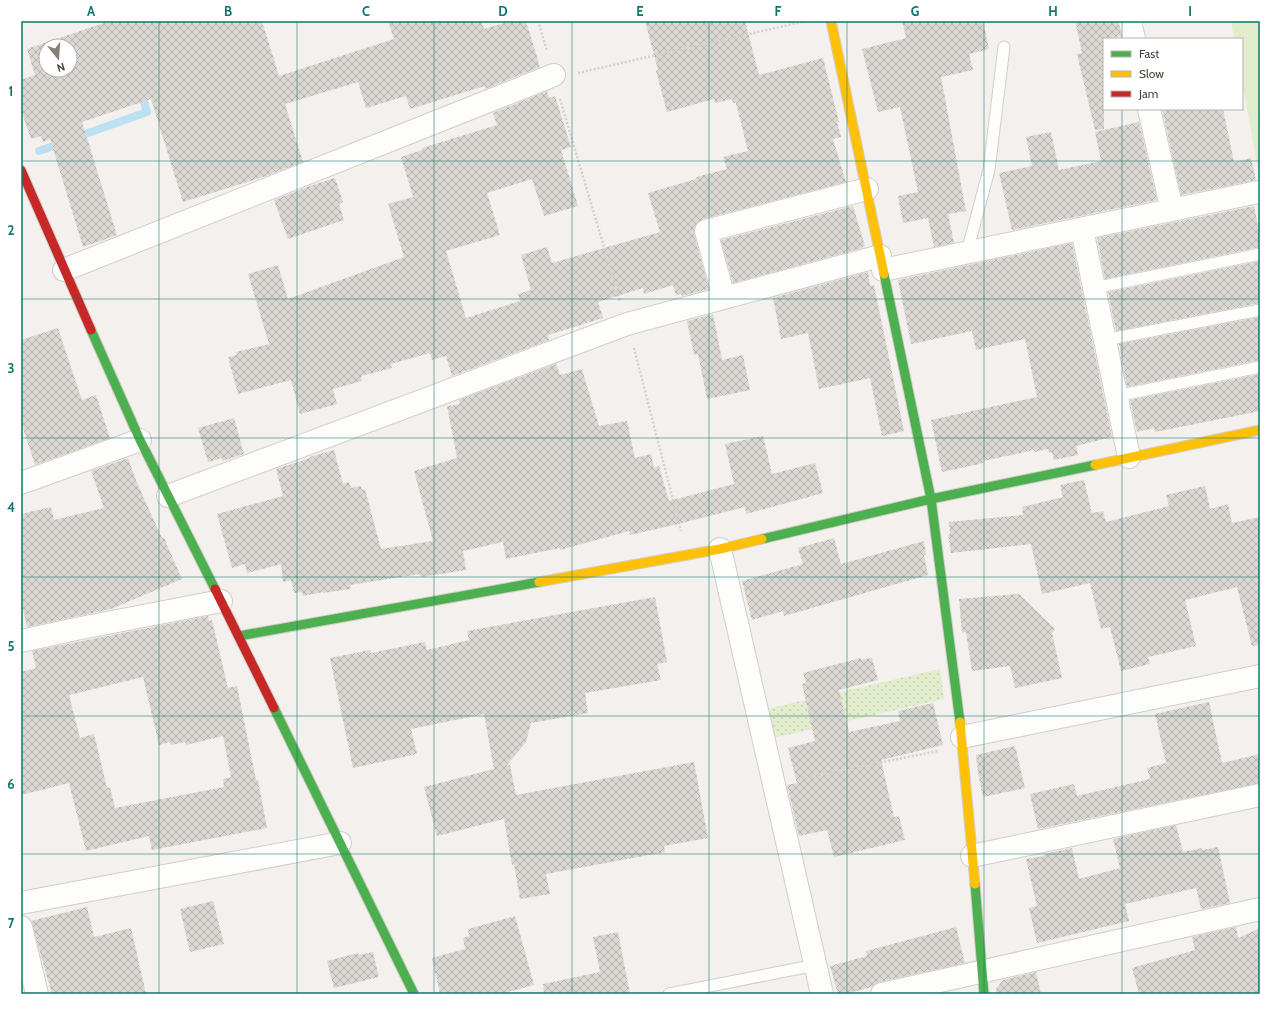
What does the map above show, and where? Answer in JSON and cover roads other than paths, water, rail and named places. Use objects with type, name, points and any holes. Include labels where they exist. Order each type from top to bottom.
[{"type":"street","points":[[831,21],[931,499],[962,741],[984,994]]},
{"type":"street","points":[[1130,21],[1134,38]]},
{"type":"street","points":[[64,270],[554,77]]},
{"type":"street","points":[[1149,110],[1172,210]]},
{"type":"street","points":[[21,170],[140,440],[239,636],[414,994]]},
{"type":"street","points":[[724,298],[706,231],[867,189]]},
{"type":"street","points":[[168,496],[627,324],[724,298],[882,263],[967,252],[1258,192],[1260,193]]},
{"type":"street","points":[[1082,229],[1129,457]]},
{"type":"street","points":[[239,636],[720,549],[931,499],[1260,430]]},
{"type":"street","points":[[21,483],[140,440]]},
{"type":"street","points":[[720,549],[822,994]]},
{"type":"street","points":[[21,641],[221,601]]},
{"type":"street","points":[[962,741],[1260,676]]},
{"type":"street","points":[[972,856],[1260,795]]},
{"type":"street","points":[[21,903],[340,843]]},
{"type":"street","points":[[882,994],[1260,909]]},
{"type":"street","points":[[21,927],[37,994]]},
{"type":"lane","points":[[967,252],[988,170],[1004,47]]},
{"type":"lane","points":[[1094,288],[1260,254]]},
{"type":"lane","points":[[1104,340],[1260,310]]},
{"type":"lane","points":[[1116,396],[1260,367]]},
{"type":"lane","points":[[669,994],[816,965]]},
{"type":"waterway","points":[[77,137],[147,112],[141,91]]},
{"type":"waterway","points":[[39,151],[62,143]]}]
